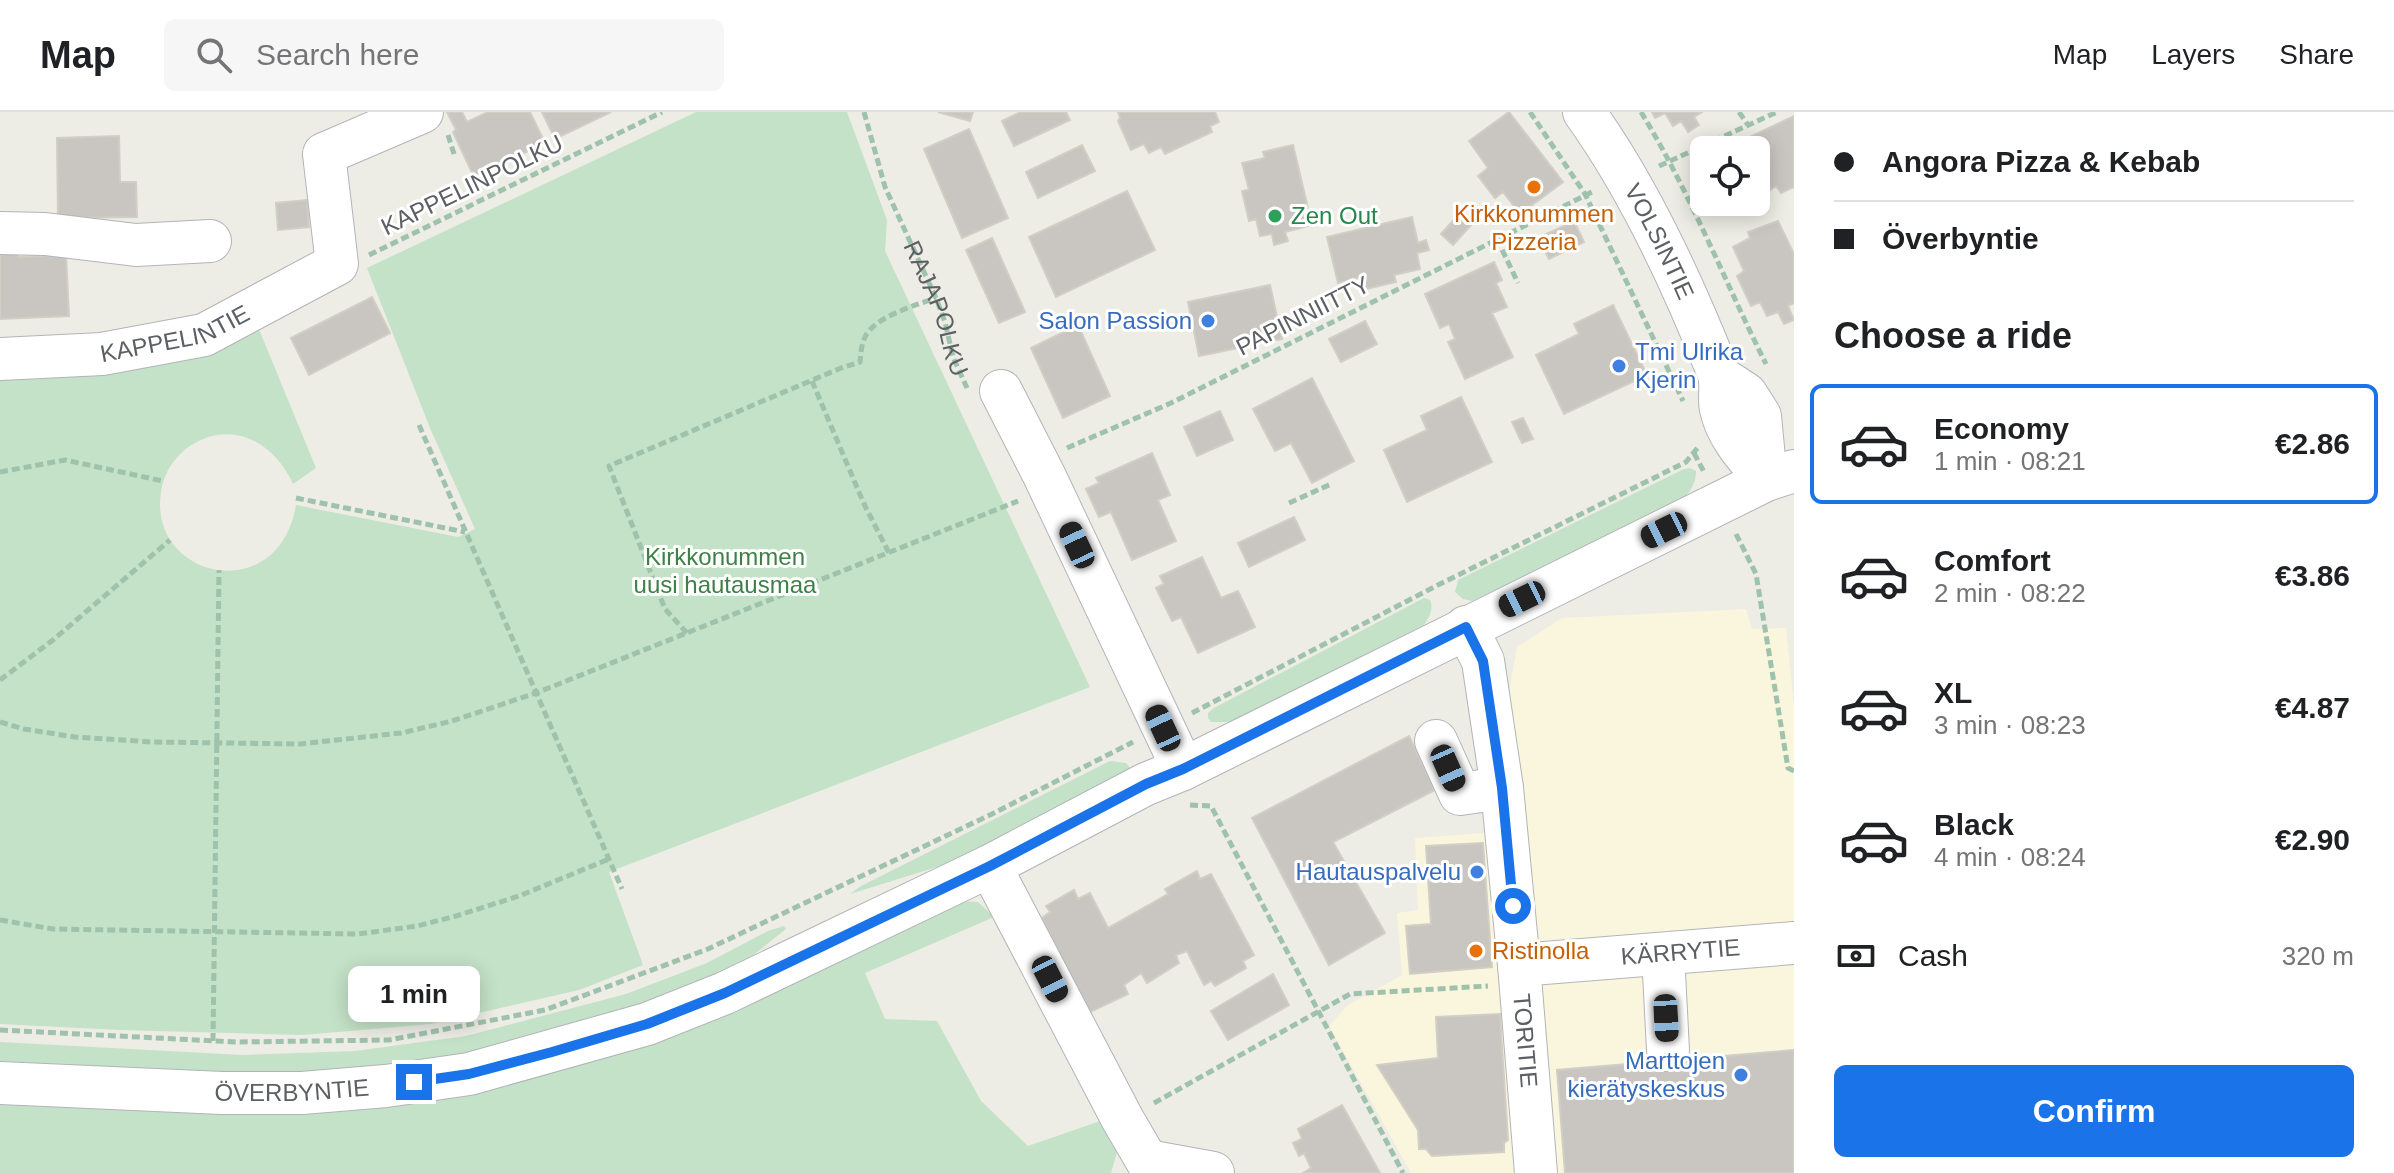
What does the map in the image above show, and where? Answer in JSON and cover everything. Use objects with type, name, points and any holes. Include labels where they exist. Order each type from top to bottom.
[{"type":"street","points":[[337,264],[324,154],[378,123],[422,112]]},
{"type":"street","name":"VOLSINTIE","points":[[1584,112],[1601,135],[1668,259],[1720,377],[1720,405],[1711,442],[1780,476]]},
{"type":"street","points":[[0,233],[45,234],[136,245],[210,241]]},
{"type":"street","name":"KAPPELINTIE","points":[[0,359],[102,354],[204,335],[337,264]]},
{"type":"street","name":"VOLSINTIE","points":[[1720,377],[1746,394],[1760,416],[1780,476]]},
{"type":"street","name":"RAJAPOLKU","points":[[984,391],[1023,488],[1163,728],[1184,787]]},
{"type":"street","name":"ÖVERBYNTIE","points":[[0,1083],[222,1093],[302,1093],[386,1086],[469,1074],[647,1024],[725,993],[990,866],[1146,784],[1184,787],[1466,627],[1780,476]]},
{"type":"street","name":"TORITIE","points":[[1466,627],[1483,661],[1502,788],[1536,1173]]},
{"type":"street","points":[[1436,741],[1460,794],[1502,788]]},
{"type":"street","points":[[990,866],[1147,1161],[1213,1173]]},
{"type":"street","name":"KÄRRYTIE","points":[[1520,974],[1663,954],[1794,943]]},
{"type":"street","points":[[1663,954],[1668,1050]]},
{"type":"path","name":"KAPPELINPOLKU","points":[[337,264],[374,253],[662,112]]},
{"type":"path","name":"RAJAPOLKU","points":[[864,112],[885,187],[936,298],[953,357],[984,391]]},
{"type":"path","points":[[1530,112],[1585,194],[1690,414]]},
{"type":"path","points":[[1641,112],[1770,374]]},
{"type":"path","points":[[1739,112],[1748,125]]},
{"type":"path","points":[[1668,162],[1777,112]]},
{"type":"path","name":"PAPINNIITTY","points":[[1023,488],[1062,451],[1171,403],[1585,194]]},
{"type":"path","points":[[1497,239],[1518,283]]},
{"type":"path","points":[[687,633],[665,609],[609,466],[860,362],[865,334],[897,312],[936,298]]},
{"type":"path","points":[[812,381],[864,504],[889,553]]},
{"type":"path","points":[[419,425],[622,889]]},
{"type":"path","points":[[1711,442],[1720,503],[1756,574],[1788,768],[1794,771]]},
{"type":"path","points":[[0,1030],[213,1041],[389,1040],[545,1010],[708,949],[992,814],[1436,586],[1686,462],[1711,442]]},
{"type":"path","points":[[0,472],[65,460],[163,481]]},
{"type":"path","points":[[1289,503],[1331,484]]},
{"type":"path","points":[[0,722],[75,737],[152,742],[300,744],[401,733],[452,721],[536,693],[889,553],[1023,488]]},
{"type":"path","points":[[296,498],[466,532]]},
{"type":"path","points":[[0,680],[53,640],[170,540]]},
{"type":"path","points":[[213,1041],[219,570]]},
{"type":"path","points":[[1184,787],[1211,806],[1403,1173]]},
{"type":"path","points":[[0,920],[53,929],[358,934],[417,926],[519,896],[609,859]]},
{"type":"path","points":[[1123,1120],[1350,994],[1520,974]]},
{"type":"shaded area","points":[[1746,609],[1752,629],[1786,628],[1794,706],[1794,1173],[1411,1173],[1329,1026],[1348,1005],[1402,975],[1397,913],[1418,910],[1415,838],[1484,833],[1517,647],[1562,618]]},
{"type":"green space","name":"Kirkkonummen uusi hautausmaa","points":[[696,112],[847,112],[887,220],[885,251],[1090,687],[609,872],[643,965],[579,990],[431,1024],[303,1035],[0,1024],[0,371],[258,327],[316,468],[293,484],[276,458],[252,440],[224,434],[193,444],[173,462],[162,487],[161,518],[172,543],[191,560],[215,570],[240,570],[265,560],[284,538],[296,505],[458,537],[475,529],[430,428],[367,268]]},
{"type":"green space","points":[[1690,468],[1696,471],[1695,480],[1679,503],[1472,601],[1463,599],[1455,592],[1458,580]]},
{"type":"green space","points":[[1424,598],[1430,600],[1431,607],[1424,625],[1241,718],[1211,722],[1208,718],[1208,713],[1214,708]]},
{"type":"green space","points":[[1110,761],[1126,763],[1130,773],[953,862],[850,894],[861,886]]},
{"type":"green space","points":[[955,901],[978,902],[994,917],[865,973],[885,1019],[937,1021],[981,1101],[1028,1146],[1106,1119],[1119,1145],[1111,1173],[0,1173],[0,1097],[421,1099]]},
{"type":"green space","points":[[784,926],[786,929],[737,968],[637,1010],[503,1048],[372,1068],[289,1074],[233,1074],[0,1061],[0,1042],[242,1055],[355,1051],[466,1036],[626,994],[707,963],[768,931]]},
{"type":"building","points":[[447,112],[462,112],[467,122],[488,112],[530,112],[545,143],[474,177]]},
{"type":"building","points":[[542,112],[611,112],[555,139]]},
{"type":"building","points":[[938,112],[973,112],[970,121]]},
{"type":"building","points":[[1021,112],[1066,112],[1070,120],[1014,146],[1002,121]]},
{"type":"building","points":[[1118,112],[1215,112],[1219,122],[1210,126],[1212,132],[1165,154],[1161,147],[1149,153],[1144,144],[1131,150],[1118,121]]},
{"type":"building","points":[[1509,112],[1563,182],[1520,214],[1503,192],[1495,198],[1478,176],[1488,168],[1469,141]]},
{"type":"building","points":[[1652,112],[1702,112],[1694,117],[1699,125],[1688,132],[1681,121],[1673,126],[1665,113],[1655,118]]},
{"type":"building","points":[[1794,116],[1794,187],[1781,193],[1776,186],[1770,190],[1770,136],[1752,136]]},
{"type":"building","points":[[969,129],[1008,218],[962,238],[924,149]]},
{"type":"building","points":[[119,136],[120,182],[136,182],[137,217],[58,218],[57,138]]},
{"type":"building","points":[[1082,145],[1095,171],[1038,198],[1026,172]]},
{"type":"building","points":[[1293,145],[1312,225],[1285,232],[1288,241],[1274,245],[1272,234],[1260,236],[1256,219],[1249,221],[1242,191],[1249,190],[1242,163],[1265,158],[1263,152]]},
{"type":"building","points":[[1127,191],[1155,250],[1056,297],[1029,237]]},
{"type":"building","points":[[307,200],[309,227],[278,230],[276,203]]},
{"type":"building","points":[[1460,213],[1472,224],[1453,245],[1441,234]]},
{"type":"building","points":[[1412,217],[1418,243],[1426,240],[1429,250],[1417,253],[1420,269],[1394,275],[1396,282],[1366,289],[1363,277],[1338,283],[1327,237]]},
{"type":"building","points":[[1574,221],[1584,242],[1549,259],[1538,238]]},
{"type":"building","points":[[1778,221],[1794,254],[1794,303],[1788,306],[1794,320],[1784,324],[1778,312],[1767,316],[1760,302],[1751,306],[1737,276],[1744,271],[1733,247],[1750,238],[1748,232]]},
{"type":"building","points":[[992,238],[1025,312],[999,323],[966,250]]},
{"type":"building","points":[[0,242],[18,242],[18,257],[66,255],[69,316],[0,319]]},
{"type":"building","points":[[1494,262],[1502,280],[1496,283],[1507,307],[1492,313],[1513,357],[1465,379],[1448,342],[1455,339],[1449,324],[1440,328],[1425,294]]},
{"type":"building","points":[[1270,285],[1282,339],[1199,356],[1188,302]]},
{"type":"building","points":[[372,297],[390,333],[309,375],[291,338]]},
{"type":"building","points":[[1613,305],[1647,375],[1564,414],[1536,355],[1579,334],[1574,324]]},
{"type":"building","points":[[1365,321],[1377,344],[1341,362],[1329,339]]},
{"type":"building","points":[[1078,325],[1110,396],[1063,418],[1031,348]]},
{"type":"building","points":[[1312,378],[1354,461],[1312,483],[1291,443],[1275,451],[1253,409]]},
{"type":"building","points":[[1461,397],[1492,462],[1407,502],[1384,450],[1427,430],[1421,416]]},
{"type":"building","points":[[1220,411],[1233,440],[1197,456],[1184,427]]},
{"type":"building","points":[[1523,418],[1533,439],[1522,443],[1512,422]]},
{"type":"building","points":[[1152,453],[1170,495],[1158,500],[1176,541],[1132,560],[1111,512],[1099,517],[1086,489],[1099,483],[1096,478]]},
{"type":"building","points":[[1294,517],[1305,540],[1249,567],[1238,543]]},
{"type":"building","points":[[1202,557],[1221,598],[1238,591],[1255,627],[1198,653],[1181,617],[1172,621],[1156,588],[1164,584],[1160,576]]},
{"type":"building","points":[[1409,736],[1435,790],[1333,842],[1385,933],[1329,965],[1252,818]]},
{"type":"building","points":[[1483,843],[1492,967],[1410,974],[1406,926],[1431,924],[1426,846]]},
{"type":"building","points":[[1197,871],[1200,879],[1211,874],[1254,955],[1243,961],[1246,968],[1215,986],[1211,981],[1204,985],[1187,951],[1176,955],[1179,963],[1147,983],[1141,973],[1124,985],[1128,994],[1088,1013],[1042,918],[1050,912],[1046,906],[1074,890],[1078,899],[1090,893],[1108,928],[1168,894],[1165,889]]},
{"type":"building","points":[[1273,974],[1289,1005],[1228,1040],[1211,1011]]},
{"type":"building","points":[[1500,1014],[1508,1140],[1504,1143],[1504,1152],[1432,1156],[1426,1149],[1419,1149],[1418,1130],[1377,1065],[1438,1058],[1436,1017]]},
{"type":"building","points":[[1794,1050],[1794,1173],[1565,1173],[1557,1070]]},
{"type":"building","points":[[1342,1105],[1380,1173],[1303,1173],[1311,1168],[1304,1153],[1299,1156],[1293,1143],[1302,1139],[1298,1129]]},
{"type":"place","name":"Kirkkonummen Pizzeria","points":[[1534,187]]},
{"type":"place","name":"Zen Out","points":[[1275,216]]},
{"type":"place","name":"Salon Passion","points":[[1208,321]]},
{"type":"place","name":"Tmi Ulrika Kjerin","points":[[1619,366]]},
{"type":"place","name":"Hautauspalvelu","points":[[1477,872]]},
{"type":"place","name":"Ristinolla","points":[[1476,951]]},
{"type":"place","name":"Marttojen kierätyskeskus","points":[[1741,1075]]},
{"type":"route","points":[[414,1082],[469,1074],[552,1052],[647,1024],[725,993],[990,866],[1146,784],[1183,769],[1466,627],[1483,661],[1502,788],[1513,906]]}]
